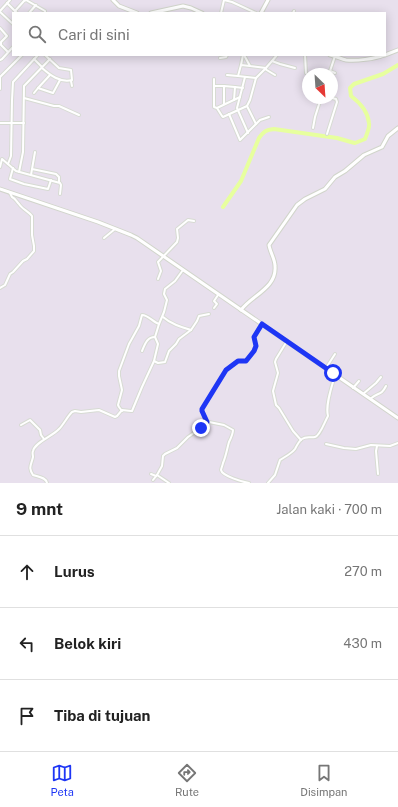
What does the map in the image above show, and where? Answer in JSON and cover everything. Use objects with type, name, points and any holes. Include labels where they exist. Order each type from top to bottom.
[{"type":"street","points":[[10,0],[0,13],[12,23]]},
{"type":"street","points":[[7,3],[16,12],[25,0],[45,12]]},
{"type":"street","points":[[113,0],[119,6],[134,12]]},
{"type":"street","points":[[221,12],[224,0],[254,12]]},
{"type":"street","points":[[262,12],[268,0]]},
{"type":"street","points":[[30,12],[36,6]]},
{"type":"street","points":[[156,12],[183,6],[200,12]]},
{"type":"street","points":[[0,28],[7,36],[1,42],[1,45],[8,52]]},
{"type":"street","points":[[0,60],[12,48]]},
{"type":"street","points":[[386,55],[398,50]]},
{"type":"street","points":[[0,89],[0,77],[21,56]]},
{"type":"street","points":[[8,164],[11,156],[13,82],[37,56]]},
{"type":"street","points":[[46,56],[59,68],[71,70],[72,86]]},
{"type":"street","points":[[220,58],[226,56]]},
{"type":"street","points":[[238,76],[244,56]]},
{"type":"street","points":[[245,56],[250,66]]},
{"type":"street","points":[[214,79],[214,107],[217,108],[222,117],[247,106],[256,78],[266,69],[276,56]]},
{"type":"street","points":[[305,56],[306,68]]},
{"type":"street","points":[[331,68],[335,56],[350,60],[380,56]]},
{"type":"street","points":[[34,59],[50,75],[60,80],[72,81]]},
{"type":"street","points":[[19,172],[23,152],[25,85],[50,59]]},
{"type":"street","points":[[272,61],[295,68]]},
{"type":"street","points":[[241,65],[266,69],[274,75]]},
{"type":"street","points":[[34,93],[50,75]]},
{"type":"street","points":[[227,75],[256,78]]},
{"type":"street","points":[[245,77],[238,110],[248,132]]},
{"type":"street","points":[[38,88],[53,93],[60,80]]},
{"type":"street","points":[[214,86],[243,88]]},
{"type":"street","points":[[224,86],[224,104]]},
{"type":"street","points":[[234,87],[234,100]]},
{"type":"street","points":[[217,108],[240,97]]},
{"type":"street","points":[[24,98],[54,106],[60,106],[79,115]]},
{"type":"street","points":[[313,128],[319,104]]},
{"type":"street","points":[[327,134],[336,104]]},
{"type":"street","points":[[247,106],[256,124]]},
{"type":"street","points":[[229,114],[240,140],[260,120],[269,116]]},
{"type":"street","points":[[0,123],[24,123]]},
{"type":"street","points":[[241,310],[247,303],[267,288],[273,279],[275,267],[269,245],[295,206],[325,189],[335,177],[347,170],[364,155],[382,148],[388,136],[398,128]]},
{"type":"street","points":[[31,175],[35,152]]},
{"type":"street","points":[[1,158],[19,172],[59,182]]},
{"type":"street","points":[[0,167],[1,158]]},
{"type":"street","points":[[13,168],[10,179],[24,184],[49,189],[50,180]]},
{"type":"street","points":[[32,169],[56,174],[59,177],[59,182],[61,185],[60,194]]},
{"type":"street","points":[[0,189],[98,222],[137,238],[398,418]]},
{"type":"street","points":[[0,288],[5,286],[10,274],[32,254],[34,249],[32,216],[19,205],[10,193]]},
{"type":"street","points":[[158,279],[161,271],[158,262],[177,242],[177,229],[188,220],[194,221]]},
{"type":"street","points":[[104,238],[115,229]]},
{"type":"street","points":[[159,324],[145,315],[142,315],[139,326],[129,344],[119,371],[122,390],[118,405],[122,410],[132,411],[154,361],[158,344],[155,337],[163,317],[167,300],[164,294],[165,289],[175,281],[183,270]]},
{"type":"street","points":[[214,308],[217,304],[214,300],[219,294]]},
{"type":"street","points":[[154,361],[158,363],[165,362],[169,351],[179,339],[191,330],[199,316],[209,314]]},
{"type":"street","points":[[163,317],[169,322],[191,330]]},
{"type":"street","points":[[207,422],[202,409],[226,370],[238,361],[246,361],[254,351],[256,344],[254,337],[262,324]]},
{"type":"street","points":[[142,351],[148,339],[155,337]]},
{"type":"street","points":[[287,341],[276,359],[278,375],[273,393],[276,405],[280,409],[293,432],[301,440]]},
{"type":"street","points":[[325,369],[335,354]]},
{"type":"street","points":[[268,483],[275,475],[279,461],[290,455],[301,440],[307,437],[315,437],[319,434],[328,416],[329,396],[335,375]]},
{"type":"street","points":[[363,394],[381,377]]},
{"type":"street","points":[[353,388],[359,381]]},
{"type":"street","points":[[370,399],[382,392],[386,386]]},
{"type":"street","points":[[48,483],[45,479],[33,475],[30,468],[34,448],[58,430],[74,411],[81,412],[99,410],[116,416],[122,410]]},
{"type":"street","points":[[21,425],[30,420],[40,430],[40,435],[44,439]]},
{"type":"street","points":[[153,480],[162,466],[164,454],[177,448],[207,422]]},
{"type":"street","points":[[207,422],[224,425],[233,430],[226,458],[221,470],[230,477],[249,483]]},
{"type":"street","points":[[326,444],[356,449],[371,445],[390,446],[398,443]]},
{"type":"street","points":[[377,446],[378,474]]},
{"type":"street","points":[[151,474],[169,483]]},
{"type":"waterway","points":[[223,207],[241,181],[259,138],[267,130],[274,129],[337,138],[355,143],[365,139],[369,126],[367,115],[363,108],[351,96],[350,88],[354,84],[383,74],[398,65]]},
{"type":"route","points":[[201,428],[207,422],[202,409],[226,370],[238,361],[246,361],[254,351],[256,344],[254,337],[262,324],[312,358],[325,369],[333,373]]}]
